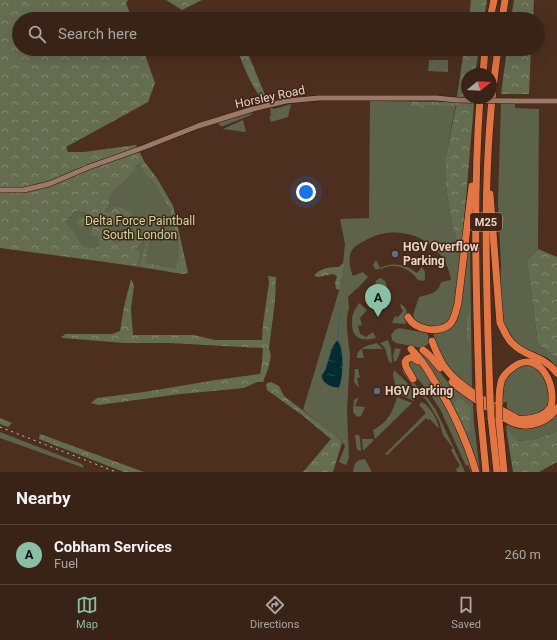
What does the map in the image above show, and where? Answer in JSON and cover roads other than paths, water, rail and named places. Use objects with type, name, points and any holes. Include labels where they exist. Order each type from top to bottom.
[{"type":"highway","points":[[491,12],[494,0]]},
{"type":"highway","points":[[503,12],[505,0]]},
{"type":"highway","points":[[483,68],[484,56]]},
{"type":"highway","name":"M25","points":[[497,56],[488,133],[486,228],[490,396],[497,472]]},
{"type":"highway","name":"M25","points":[[480,104],[477,148],[476,235],[479,388],[486,472]]},
{"type":"highway","name":"M25","points":[[408,317],[415,325],[433,330],[446,326],[452,322],[458,303],[477,148]]},
{"type":"highway","name":"M25","points":[[488,175],[492,202],[500,323],[512,344],[544,361],[557,373]]},
{"type":"highway","points":[[432,341],[440,361],[453,377],[470,390],[518,419],[526,420],[535,418],[544,414],[550,409],[556,394],[556,385],[551,374],[544,366],[534,362],[524,362],[515,365],[502,378],[499,388],[499,404],[500,420],[504,472]]},
{"type":"highway","points":[[411,349],[422,362],[452,410],[476,472]]},
{"type":"highway","points":[[423,350],[460,390],[515,423],[526,425],[536,424],[546,420],[557,408]]},
{"type":"highway","points":[[413,379],[405,365],[406,360],[410,358],[416,359],[428,371]]},
{"type":"street","name":"Horsley Road","points":[[0,190],[24,190],[49,184],[88,167],[192,128],[253,109],[286,101],[319,98],[436,98],[456,100],[557,101]]},
{"type":"water","points":[[337,340],[340,343],[343,363],[342,378],[339,388],[328,385],[321,376],[325,370],[332,347]]},
{"type":"waterway","points":[[338,340],[339,314]]},
{"type":"railway","points":[[0,427],[116,472]]},
{"type":"place","name":"HGV Overflow Parking","points":[[395,254]]},
{"type":"place","name":"Cobham Services","points":[[378,317]]},
{"type":"place","name":"HGV parking","points":[[377,391]]},
{"type":"park label","name":"Delta Force Paintball South London","points":[[140,228]]}]
